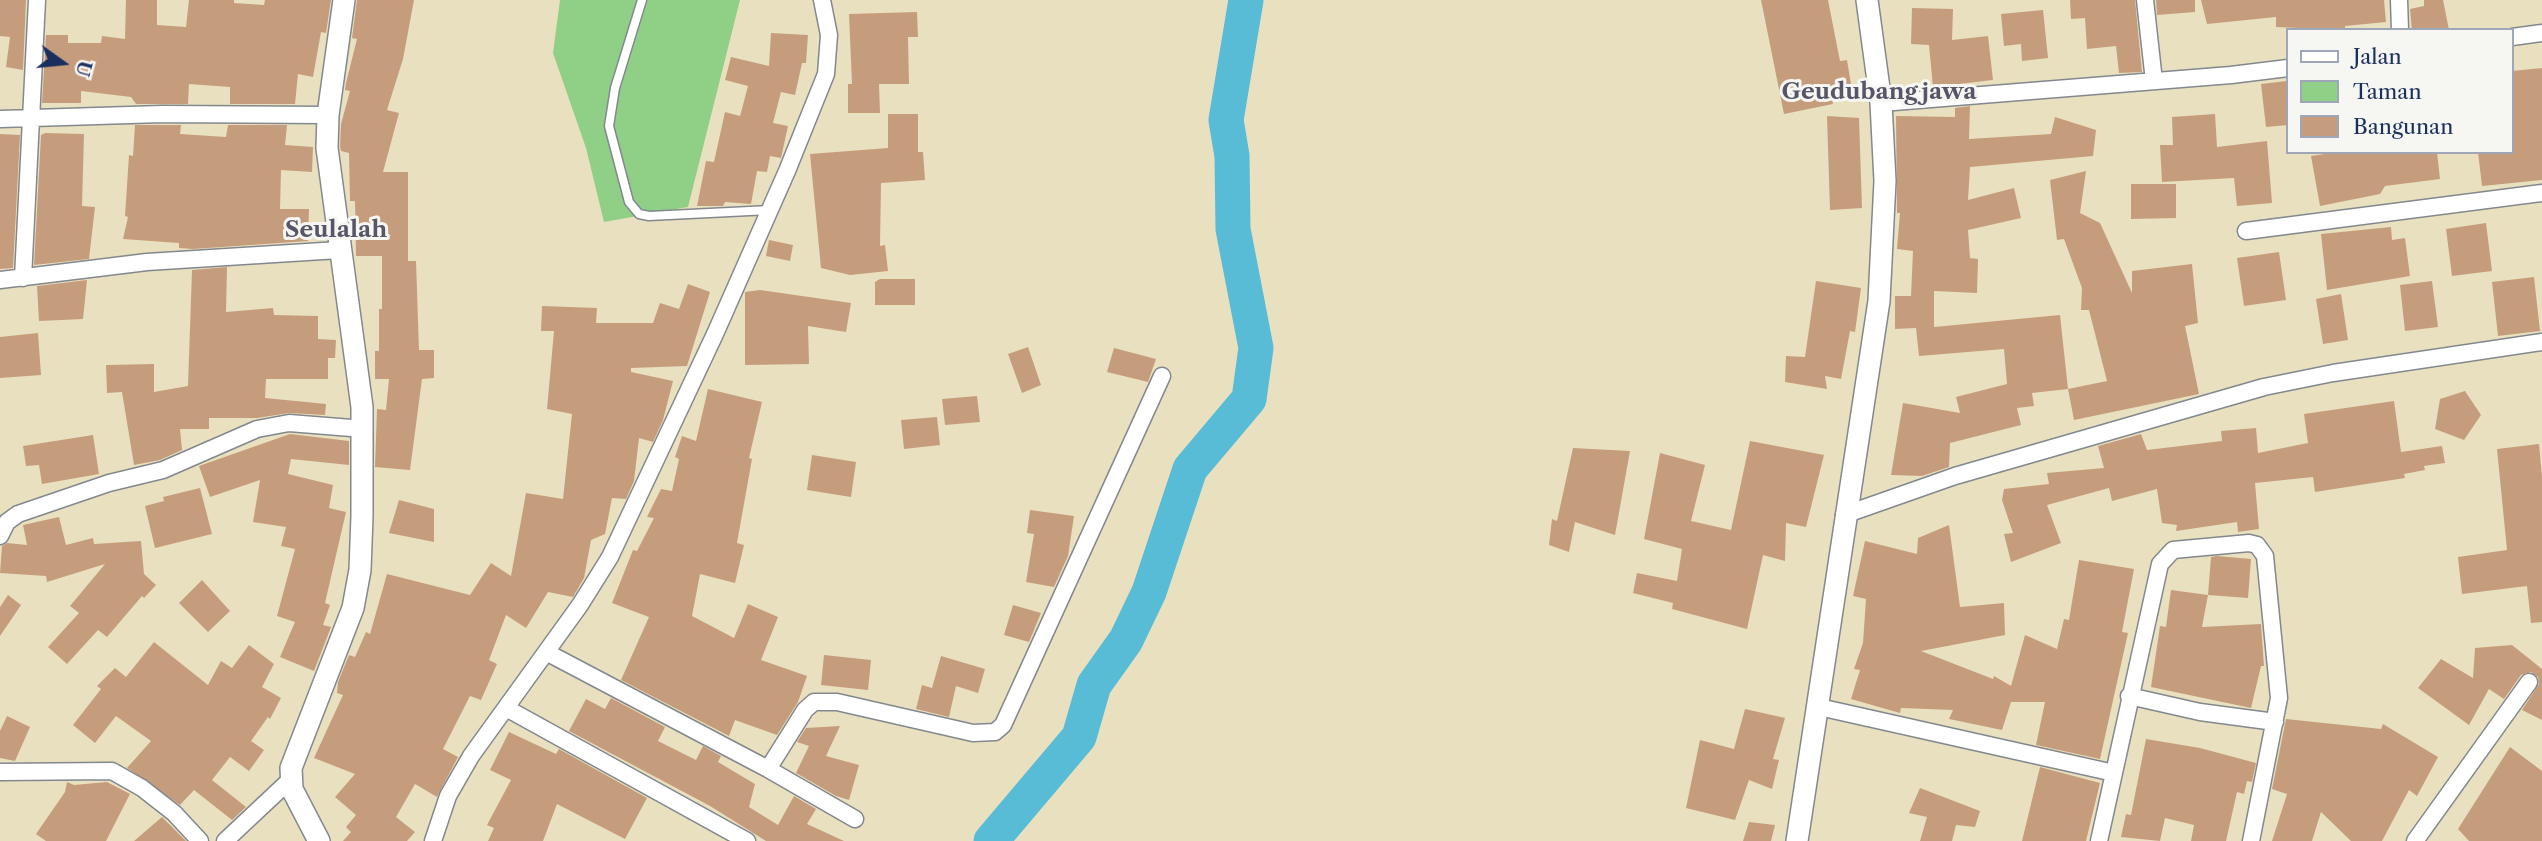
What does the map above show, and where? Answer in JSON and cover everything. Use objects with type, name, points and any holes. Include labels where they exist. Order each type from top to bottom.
[{"type":"street","points":[[23,278],[37,0]]},
{"type":"street","points":[[319,841],[302,811],[290,780],[296,751],[354,608],[360,570],[364,429],[327,148],[327,115],[344,0]]},
{"type":"street","points":[[433,841],[448,796],[471,756],[547,653],[610,557],[770,210],[826,74],[829,36],[822,0]]},
{"type":"street","points":[[1797,841],[1819,707],[1844,515],[1879,301],[1885,204],[1881,103],[1867,0]]},
{"type":"street","points":[[2145,0],[2154,81]]},
{"type":"street","points":[[2399,0],[2400,28]]},
{"type":"street","points":[[2514,37],[2542,33]]},
{"type":"street","points":[[1881,103],[2286,68]]},
{"type":"street","points":[[0,119],[32,116],[327,115]]},
{"type":"street","points":[[2246,230],[2542,193]]},
{"type":"street","points":[[0,280],[147,262],[339,250]]},
{"type":"street","points":[[1844,515],[1955,476],[2264,387],[2333,373],[2542,342]]},
{"type":"street","points":[[768,769],[805,710],[814,702],[837,702],[972,733],[995,732],[1003,724],[1162,376]]},
{"type":"street","points":[[0,536],[7,522],[18,513],[109,483],[163,470],[257,429],[289,423],[364,429]]},
{"type":"street","points":[[2099,841],[2160,564],[2173,550],[2249,543],[2257,545],[2265,556],[2278,676],[2275,722],[2251,841]]},
{"type":"street","points":[[547,653],[768,769],[855,819]]},
{"type":"street","points":[[2414,841],[2529,682]]},
{"type":"street","points":[[2129,696],[2200,712],[2275,722]]},
{"type":"street","points":[[1819,707],[2113,773]]},
{"type":"street","points":[[506,708],[747,841]]},
{"type":"street","points":[[0,772],[111,771],[142,788],[174,813],[200,841]]},
{"type":"street","points":[[225,841],[290,780]]},
{"type":"lane","points":[[642,0],[615,88],[609,126],[629,202],[639,214],[649,216],[770,210]]},
{"type":"green space","points":[[560,0],[740,0],[688,207],[604,222],[586,148],[553,53]]},
{"type":"building","points":[[0,0],[26,0],[23,70],[6,67],[10,37],[0,36]]},
{"type":"building","points":[[126,0],[157,0],[157,25],[186,27],[189,0],[234,0],[234,3],[264,5],[265,0],[331,0],[326,33],[321,32],[313,77],[298,74],[295,104],[230,104],[230,87],[189,84],[188,104],[136,104],[131,97],[81,91],[81,103],[42,103],[46,35],[68,35],[68,43],[101,43],[102,36],[125,39]]},
{"type":"building","points":[[357,0],[414,0],[403,59],[387,110],[399,113],[383,172],[408,172],[408,261],[416,261],[419,350],[434,350],[434,378],[422,379],[410,470],[375,467],[377,409],[386,410],[389,379],[375,379],[375,351],[379,351],[379,309],[382,309],[382,256],[356,256],[355,201],[350,201],[349,153],[341,151],[340,147],[341,124],[350,91],[345,90],[346,83],[357,39],[352,38]]},
{"type":"building","points":[[1761,0],[1828,0],[1840,61],[1847,60],[1853,96],[1832,99],[1833,104],[1784,114]]},
{"type":"building","points":[[2070,0],[2135,0],[2142,72],[2119,73],[2116,46],[2087,49],[2085,18],[2071,19]]},
{"type":"building","points":[[2156,0],[2195,0],[2195,12],[2157,15]]},
{"type":"building","points":[[2201,0],[2384,0],[2386,22],[2345,28],[2276,27],[2276,17],[2207,24]]},
{"type":"building","points":[[2424,0],[2443,0],[2449,28],[2412,28],[2410,9],[2424,6]]},
{"type":"building","points":[[1912,8],[1953,9],[1952,40],[1988,36],[1993,80],[1933,87],[1929,45],[1911,44]]},
{"type":"building","points":[[2043,10],[2048,58],[2022,61],[2021,44],[2004,46],[2001,14]]},
{"type":"building","points":[[917,12],[918,37],[908,37],[909,84],[879,84],[880,113],[848,113],[848,84],[852,84],[849,14]]},
{"type":"building","points":[[771,33],[808,35],[806,63],[802,63],[795,95],[781,92],[773,123],[788,126],[781,158],[770,156],[767,172],[757,171],[751,204],[725,202],[723,206],[697,206],[706,161],[714,162],[725,112],[740,116],[748,86],[725,80],[731,57],[769,66]]},
{"type":"building","points":[[2542,68],[2542,180],[2482,186],[2478,154],[2514,154],[2514,71]]},
{"type":"building","points":[[2286,81],[2286,125],[2266,127],[2261,84]]},
{"type":"building","points":[[1970,106],[1969,139],[2051,134],[2055,117],[2096,130],[2093,156],[1970,167],[1968,200],[2014,188],[2021,218],[1968,230],[1970,258],[1978,259],[1977,293],[1934,291],[1934,327],[2060,315],[2068,389],[2032,393],[2034,406],[2017,408],[2021,425],[1950,443],[1949,467],[1922,476],[1891,475],[1903,403],[1960,413],[1956,397],[2007,384],[2004,349],[1919,356],[1916,328],[1895,329],[1895,296],[1911,296],[1913,251],[1897,249],[1900,213],[1897,213],[1896,116],[1955,117],[1955,108]]},
{"type":"building","points":[[888,114],[918,114],[918,152],[923,152],[925,180],[881,183],[880,246],[885,245],[888,271],[850,275],[821,268],[810,154],[888,148]]},
{"type":"building","points":[[2215,114],[2217,147],[2267,141],[2272,203],[2237,206],[2234,178],[2162,182],[2160,145],[2173,145],[2172,117]]},
{"type":"building","points":[[1827,116],[1859,118],[1862,208],[1830,210]]},
{"type":"building","points":[[135,125],[181,125],[180,134],[226,137],[228,125],[287,125],[285,145],[313,147],[312,172],[281,170],[280,209],[309,209],[308,241],[193,249],[179,248],[179,243],[123,239],[128,217],[125,216],[129,155],[133,156]]},
{"type":"building","points":[[0,134],[20,135],[13,268],[0,269]]},
{"type":"building","points":[[84,134],[82,206],[95,207],[89,259],[34,265],[41,135]]},
{"type":"building","points":[[2437,154],[2440,179],[2385,186],[2380,194],[2320,206],[2311,156]]},
{"type":"building","points":[[2086,171],[2080,213],[2100,223],[2132,293],[2132,271],[2192,264],[2198,323],[2185,326],[2199,394],[2074,420],[2068,389],[2107,381],[2089,310],[2081,310],[2082,288],[2064,239],[2057,240],[2050,180]]},
{"type":"building","points":[[2131,184],[2176,184],[2176,218],[2131,219]]},
{"type":"building","points":[[2486,223],[2492,271],[2452,276],[2446,229]]},
{"type":"building","points":[[2391,227],[2392,240],[2405,238],[2410,276],[2327,290],[2321,234]]},
{"type":"building","points":[[769,240],[793,245],[790,261],[766,256]]},
{"type":"building","points":[[2279,252],[2286,300],[2244,306],[2237,258]]},
{"type":"building","points":[[227,267],[226,312],[273,308],[274,315],[318,316],[318,339],[336,340],[335,358],[328,358],[328,379],[266,379],[265,398],[326,404],[325,415],[289,413],[257,418],[209,418],[209,429],[180,429],[182,450],[160,460],[134,465],[122,392],[107,393],[106,365],[154,364],[154,392],[188,386],[192,270]]},
{"type":"building","points":[[2534,277],[2540,331],[2498,336],[2492,282]]},
{"type":"building","points":[[880,279],[915,279],[915,305],[875,305],[875,282]]},
{"type":"building","points":[[87,280],[83,319],[39,321],[37,286]]},
{"type":"building","points":[[1816,281],[1861,288],[1855,332],[1850,331],[1841,379],[1825,376],[1827,389],[1785,382],[1786,356],[1805,357]]},
{"type":"building","points":[[2432,281],[2438,327],[2405,331],[2400,285]]},
{"type":"building","points":[[688,284],[710,292],[687,366],[631,368],[631,372],[673,381],[663,420],[653,442],[639,438],[634,481],[626,499],[612,498],[605,534],[591,540],[584,578],[573,597],[548,592],[526,628],[506,615],[489,660],[497,664],[481,700],[470,696],[443,749],[458,757],[437,797],[415,784],[396,817],[415,832],[407,841],[343,841],[351,832],[346,827],[356,815],[335,797],[355,774],[314,758],[343,695],[337,693],[338,682],[349,655],[355,657],[366,632],[370,634],[387,574],[470,595],[491,563],[511,576],[526,493],[563,499],[572,414],[547,409],[554,331],[541,331],[542,306],[597,308],[596,323],[653,323],[660,303],[679,309]]},
{"type":"building","points":[[760,290],[851,303],[846,332],[808,326],[809,364],[745,365],[745,292]]},
{"type":"building","points":[[2341,294],[2348,340],[2323,344],[2316,299]]},
{"type":"building","points":[[38,333],[41,375],[0,378],[0,337]]},
{"type":"building","points":[[1028,347],[1041,385],[1022,393],[1008,354]]},
{"type":"building","points":[[1114,348],[1156,359],[1148,382],[1107,372]]},
{"type":"building","points":[[708,389],[762,402],[749,458],[752,459],[737,543],[744,545],[735,583],[700,574],[692,616],[734,638],[748,604],[778,617],[761,660],[807,676],[798,702],[777,735],[735,720],[729,736],[621,680],[649,617],[612,603],[633,550],[637,551],[654,518],[647,517],[661,489],[672,491],[679,459],[675,457],[682,436],[696,441]]},
{"type":"building","points":[[2465,391],[2481,415],[2464,440],[2435,429],[2440,399]]},
{"type":"building","points":[[977,396],[980,422],[945,425],[942,399]]},
{"type":"building","points":[[2394,401],[2401,452],[2442,446],[2445,463],[2424,466],[2425,470],[2404,474],[2405,478],[2315,492],[2313,477],[2255,483],[2259,529],[2238,532],[2237,522],[2176,531],[2177,525],[2162,523],[2157,489],[2112,501],[2109,488],[2047,505],[2061,543],[2011,562],[2004,534],[2013,533],[2002,500],[2004,489],[2049,484],[2047,473],[2104,468],[2098,446],[2141,434],[2147,450],[2222,441],[2221,431],[2256,428],[2258,453],[2308,443],[2304,414]]},
{"type":"building","points":[[937,417],[940,445],[904,449],[901,420]]},
{"type":"building","points":[[290,434],[349,441],[349,465],[291,459],[288,474],[333,485],[329,508],[346,512],[325,603],[330,605],[323,625],[331,627],[314,671],[280,657],[295,622],[277,616],[295,549],[281,546],[286,527],[253,522],[260,480],[210,497],[199,466]]},
{"type":"building","points":[[93,435],[99,474],[42,484],[39,465],[26,466],[23,446]]},
{"type":"building","points":[[1750,441],[1824,455],[1806,527],[1786,523],[1785,561],[1763,555],[1747,629],[1672,609],[1673,603],[1633,593],[1637,573],[1677,581],[1682,549],[1644,539],[1660,453],[1705,465],[1691,521],[1731,530]]},
{"type":"building","points":[[2539,444],[2542,477],[2542,622],[2531,623],[2527,586],[2462,594],[2458,557],[2507,550],[2497,449]]},
{"type":"building","points":[[1573,448],[1630,451],[1615,535],[1575,522],[1569,552],[1549,545],[1552,519],[1557,521]]},
{"type":"building","points":[[812,455],[856,462],[851,497],[807,490]]},
{"type":"building","points":[[200,488],[212,534],[155,548],[145,506],[164,501],[163,497]]},
{"type":"building","points":[[399,500],[434,509],[434,542],[389,533]]},
{"type":"building","points":[[1030,510],[1074,516],[1068,556],[1054,587],[1026,582],[1034,534],[1027,533]]},
{"type":"building","points":[[59,517],[66,545],[93,538],[94,544],[141,541],[144,574],[156,585],[144,598],[142,596],[107,637],[98,630],[67,664],[48,647],[79,613],[70,606],[105,564],[47,582],[46,576],[0,573],[2,546],[7,543],[27,545],[23,525]]},
{"type":"building","points":[[1949,525],[1960,607],[2004,603],[2005,635],[1921,651],[1993,679],[1994,676],[2011,686],[2025,635],[2057,649],[2064,619],[2069,620],[2079,560],[2134,569],[2122,632],[2128,633],[2100,759],[2036,745],[2045,702],[2011,702],[2002,730],[1949,719],[1953,710],[1901,708],[1900,713],[1851,699],[1860,670],[1854,669],[1863,643],[1866,599],[1853,596],[1865,541],[1917,554],[1918,538]]},
{"type":"building","points":[[2211,557],[2251,559],[2248,598],[2208,595]]},
{"type":"building","points":[[202,580],[230,611],[208,632],[179,603]]},
{"type":"building","points":[[2171,590],[2208,595],[2202,627],[2261,624],[2264,666],[2261,666],[2251,708],[2151,687],[2160,626],[2166,627]]},
{"type":"building","points":[[8,595],[21,605],[0,636],[0,607]]},
{"type":"building","points":[[1013,605],[1041,613],[1029,642],[1004,635]]},
{"type":"building","points":[[154,642],[208,685],[221,661],[232,668],[249,645],[274,664],[262,687],[281,698],[270,719],[268,717],[251,741],[264,750],[249,771],[230,757],[212,780],[246,807],[232,820],[194,790],[180,805],[127,768],[151,741],[116,716],[95,743],[73,725],[101,689],[97,686],[115,668],[126,677]]},
{"type":"building","points":[[2512,645],[2542,669],[2542,720],[2522,710],[2539,684],[2538,677],[2531,672],[2521,675],[2504,699],[2489,689],[2469,725],[2418,688],[2441,659],[2473,678],[2475,648]]},
{"type":"building","points":[[824,655],[871,660],[868,690],[821,685]]},
{"type":"building","points":[[941,656],[985,669],[978,693],[956,686],[949,717],[916,709],[922,685],[932,688]]},
{"type":"building","points":[[611,698],[665,727],[658,741],[696,760],[703,746],[721,756],[718,762],[755,784],[749,807],[778,825],[794,796],[816,809],[807,824],[844,841],[766,841],[710,806],[569,731],[586,699],[605,709]]},
{"type":"building","points":[[1745,709],[1785,718],[1773,759],[1779,760],[1772,789],[1749,780],[1735,820],[1686,808],[1700,740],[1734,749]]},
{"type":"building","points":[[7,716],[30,727],[15,761],[0,758],[0,731]]},
{"type":"building","points":[[2286,719],[2381,729],[2383,724],[2438,757],[2417,796],[2409,790],[2382,841],[2351,841],[2321,812],[2312,841],[2272,841],[2287,794],[2272,789]]},
{"type":"building","points":[[840,726],[826,756],[859,765],[849,800],[836,796],[796,773],[809,746],[797,742],[806,728]]},
{"type":"building","points":[[509,732],[556,754],[559,749],[647,798],[625,839],[557,804],[543,841],[488,841],[494,828],[487,825],[511,780],[490,770]]},
{"type":"building","points":[[2146,739],[2200,748],[2256,763],[2252,782],[2247,781],[2244,794],[2237,792],[2226,841],[2191,841],[2194,825],[2165,818],[2160,841],[2121,837],[2126,814],[2131,815]]},
{"type":"building","points":[[2510,747],[2542,771],[2542,841],[2469,841],[2458,829]]},
{"type":"building","points":[[2040,767],[2100,783],[2086,841],[2022,841]]},
{"type":"building","points":[[67,782],[74,785],[107,782],[130,794],[106,841],[46,841],[36,834],[65,792]]},
{"type":"building","points":[[1920,788],[1980,811],[1975,827],[1956,825],[1952,841],[1920,841],[1927,817],[1909,813]]},
{"type":"building","points":[[162,817],[186,841],[134,841]]},
{"type":"building","points":[[1749,822],[1775,825],[1771,841],[1743,841]]},
{"type":"waterway","points":[[991,841],[1079,737],[1094,685],[1126,640],[1149,592],[1190,469],[1249,399],[1256,348],[1233,229],[1232,156],[1226,120],[1246,0]]},
{"type":"district","name":"Geudubangjawa","points":[[1879,92]]},
{"type":"district","name":"Seulalah","points":[[336,230]]}]
